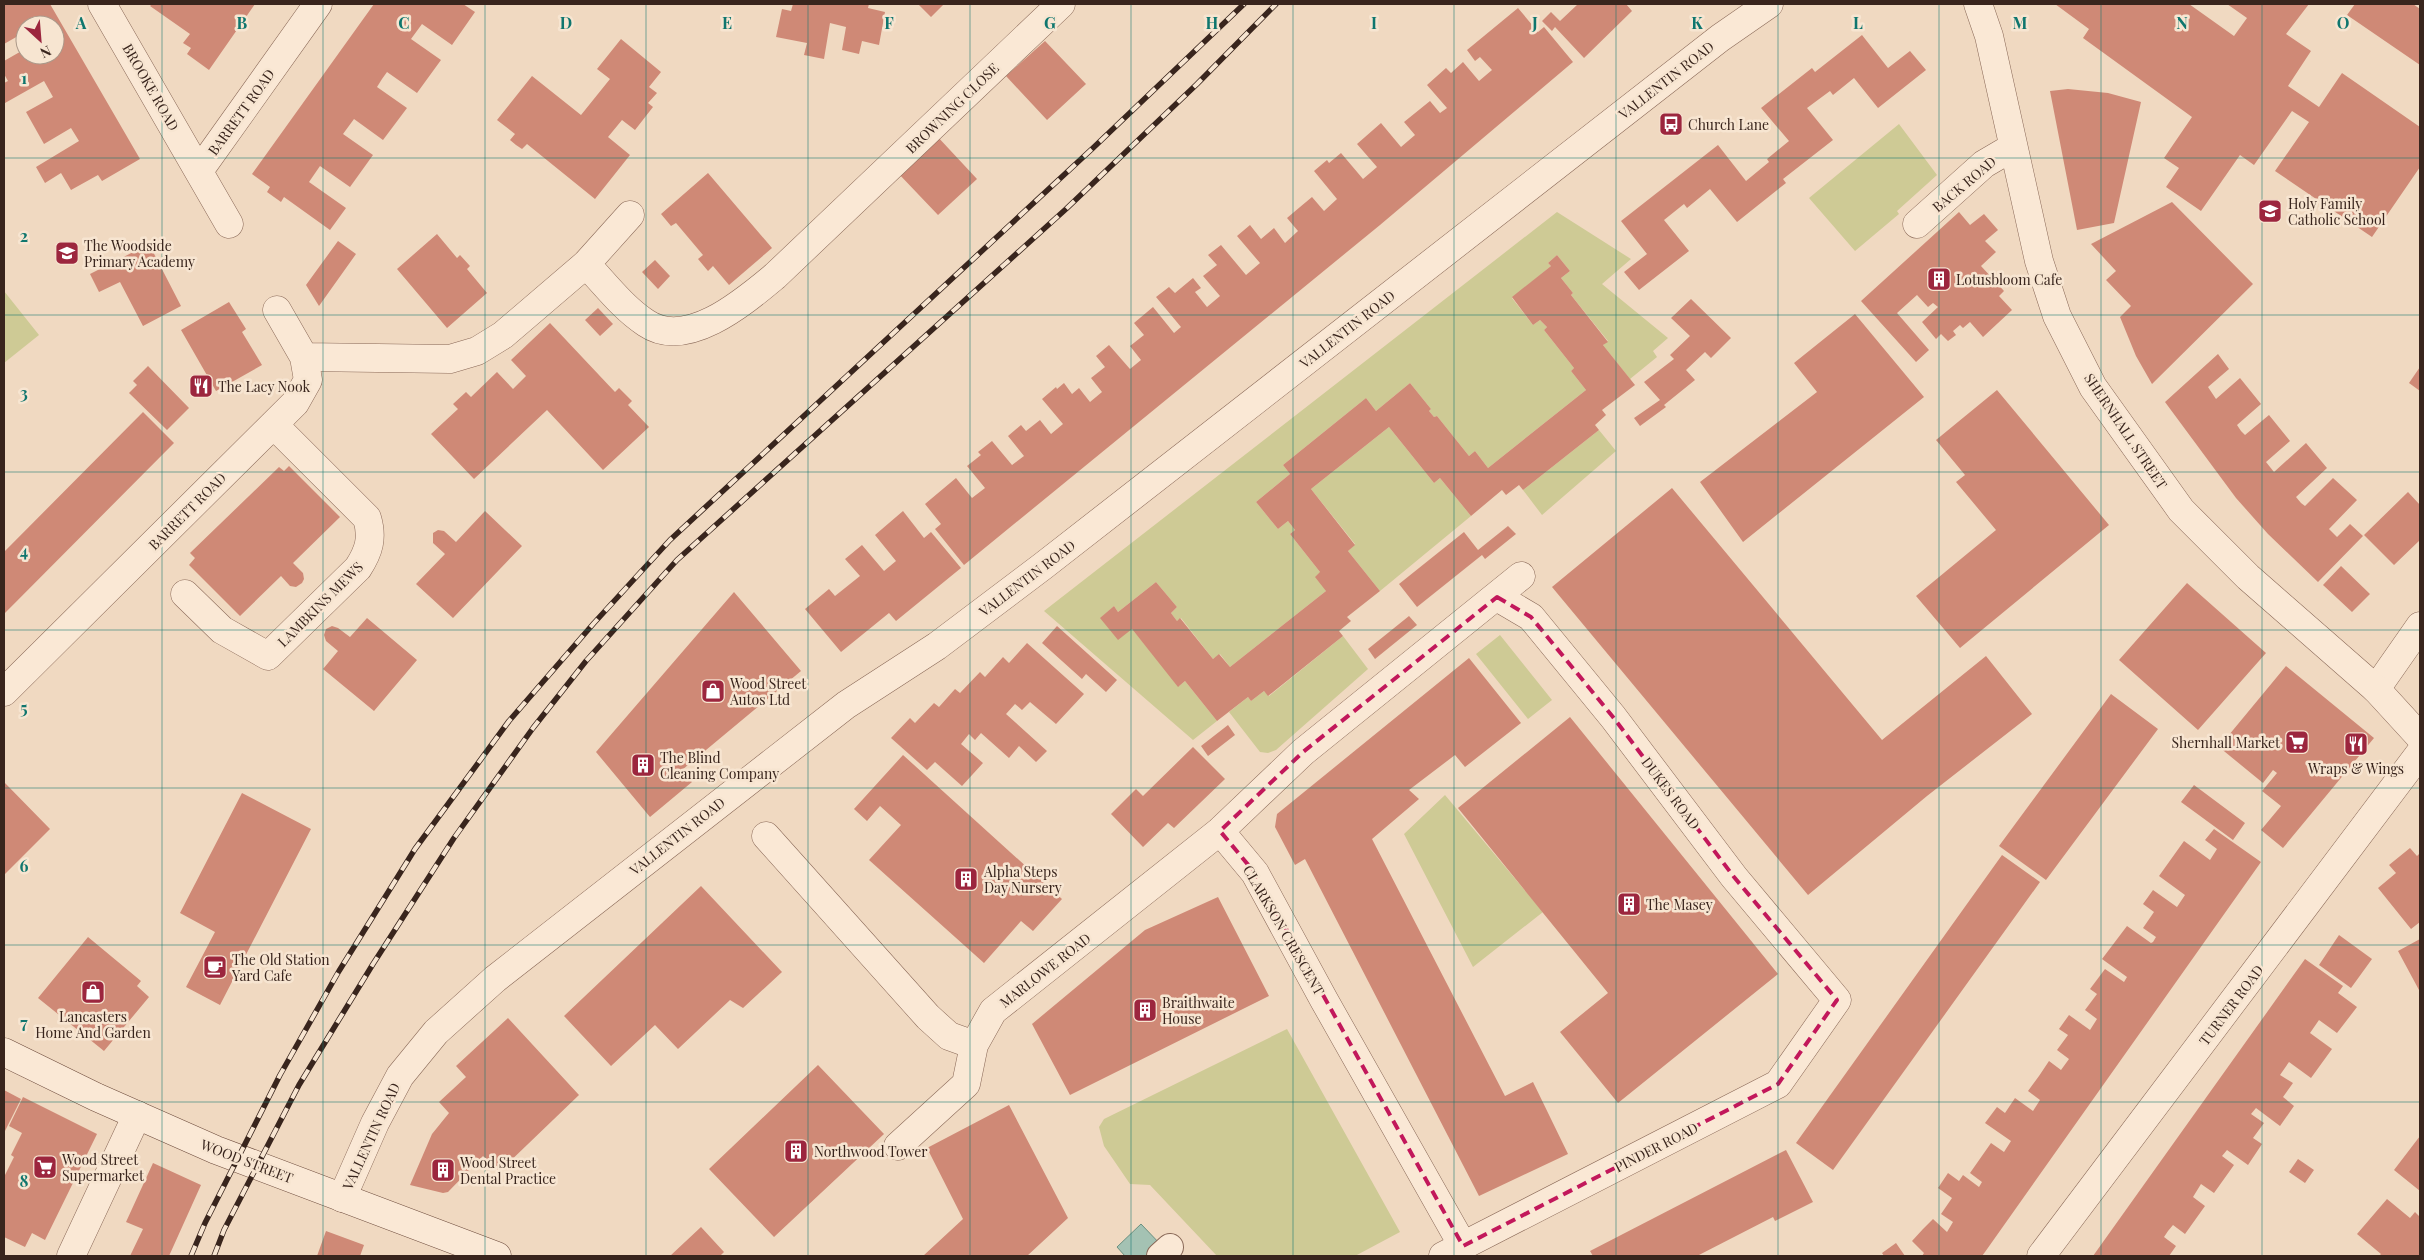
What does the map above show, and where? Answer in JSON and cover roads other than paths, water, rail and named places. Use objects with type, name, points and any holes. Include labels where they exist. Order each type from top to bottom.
[{"type":"street","name":"BROOKE ROAD","points":[[102,4],[199,171]]},
{"type":"street","name":"BARRETT ROAD","points":[[199,171],[318,4]]},
{"type":"street","name":"BROWNING CLOSE","points":[[586,264],[632,312],[647,324],[659,330],[682,330],[710,322],[738,306],[775,276],[1061,4]]},
{"type":"street","name":"VALLENTIN ROAD","points":[[342,1198],[375,1123],[400,1076],[436,1032],[494,979],[846,705],[937,646],[1035,572],[1720,38],[1769,4]]},
{"type":"street","name":"SHERNHALL STREET","points":[[1978,4],[1989,36],[2039,262],[2057,316],[2093,387],[2181,510],[2248,576],[2376,689],[2420,737]]},
{"type":"street","name":"BACK ROAD","points":[[1917,224],[1984,164],[2013,147]]},
{"type":"street","points":[[199,171],[229,224]]},
{"type":"street","points":[[304,357],[450,359],[477,351],[503,335],[586,264],[630,215]]},
{"type":"street","name":"BARRETT ROAD","points":[[4,692],[296,403],[308,380],[304,357],[277,310]]},
{"type":"street","name":"LAMBKINS MEWS","points":[[185,594],[222,630],[268,656],[358,568],[368,552],[372,532],[367,518],[274,424]]},
{"type":"street","points":[[1220,832],[1303,752],[1521,576]]},
{"type":"street","name":"DUKES ROAD","points":[[1496,597],[1531,617],[1613,717],[1734,877],[1837,1000]]},
{"type":"street","points":[[2376,689],[2420,626]]},
{"type":"street","name":"TURNER ROAD","points":[[2042,1256],[2420,754]]},
{"type":"street","name":"MARLOWE ROAD","points":[[898,1146],[966,1084],[974,1046],[994,1012],[1220,832]]},
{"type":"street","name":"CLARKSON CRESCENT","points":[[1220,832],[1255,873],[1324,1000],[1453,1251]]},
{"type":"street","points":[[766,836],[928,1017],[949,1036],[974,1046]]},
{"type":"street","name":"PINDER ROAD","points":[[1453,1251],[1778,1084],[1837,1000]]},
{"type":"street","name":"WOOD STREET","points":[[4,1052],[216,1150],[497,1256]]},
{"type":"street","points":[[72,1256],[137,1115]]},
{"type":"railway","points":[[191,1256],[205,1223],[280,1075],[339,971],[415,849],[509,721],[594,623],[670,540],[1093,148],[1244,4]]},
{"type":"railway","points":[[214,1256],[224,1230],[299,1085],[373,964],[454,838],[533,728],[586,661],[677,560],[1066,209],[1197,84],[1276,4]]},
{"type":"place","name":"Church Lane","points":[[1671,124]]},
{"type":"place","name":"Holy Family Catholic School","points":[[2270,211]]},
{"type":"place","name":"The Woodside Primary Academy","points":[[67,253]]},
{"type":"place","name":"Lotusbloom Cafe","points":[[1939,279]]},
{"type":"place","name":"The Lacy Nook","points":[[201,386]]},
{"type":"place","name":"Wood Street Autos Ltd","points":[[713,691]]},
{"type":"place","name":"Shernhall Market","points":[[2297,742]]},
{"type":"place","name":"Wraps & Wings","points":[[2356,744]]},
{"type":"place","name":"The Blind Cleaning Company","points":[[643,765]]},
{"type":"place","name":"Alpha Steps Day Nursery","points":[[966,879]]},
{"type":"place","name":"The Masey","points":[[1629,904]]},
{"type":"place","name":"The Old Station Yard Cafe","points":[[215,967]]},
{"type":"place","name":"Lancasters Home And Garden","points":[[93,992]]},
{"type":"place","name":"Braithwaite House","points":[[1145,1010]]},
{"type":"place","name":"Northwood Tower","points":[[796,1151]]},
{"type":"place","name":"Wood Street Supermarket","points":[[45,1167]]},
{"type":"place","name":"Wood Street Dental Practice","points":[[443,1170]]}]
